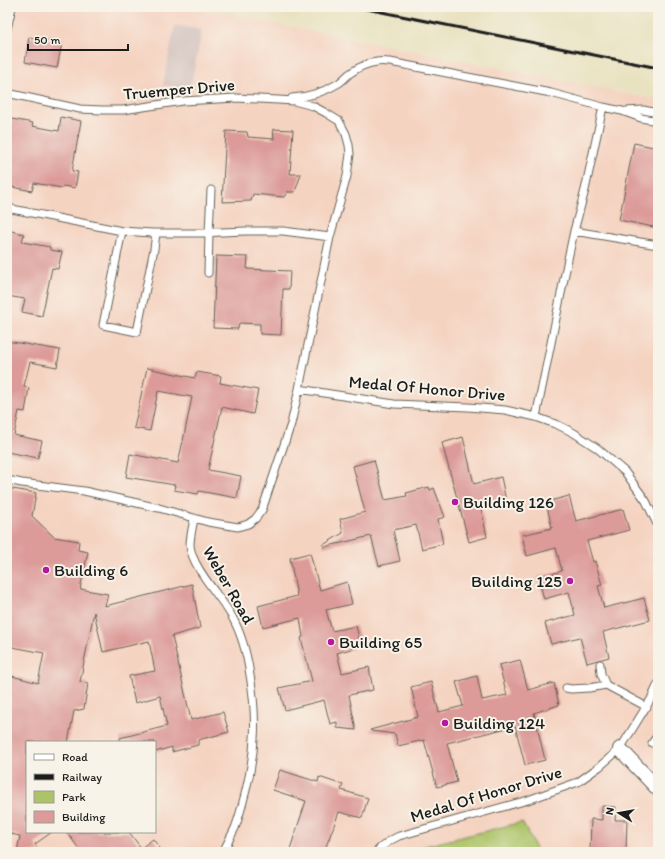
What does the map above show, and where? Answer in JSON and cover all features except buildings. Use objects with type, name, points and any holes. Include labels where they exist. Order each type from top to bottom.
[{"type":"street","points":[[620,749],[658,789]]},
{"type":"lane","points":[[7,29],[12,7]]},
{"type":"lane","points":[[278,100],[302,98],[322,91],[340,82],[358,68],[378,61],[509,84],[551,93],[622,111],[641,118],[658,121]]},
{"type":"lane","name":"Truemper Drive","points":[[7,93],[80,109],[101,110],[123,110],[183,101],[236,98],[294,101],[313,106],[339,121],[346,134],[349,145],[350,154],[347,176],[330,237],[299,389]]},
{"type":"lane","points":[[536,417],[574,231],[585,190],[603,107]]},
{"type":"lane","points":[[622,111],[643,110],[658,113]]},
{"type":"lane","points":[[208,273],[208,233],[211,190]]},
{"type":"lane","points":[[7,208],[122,231],[156,233],[208,233],[283,231],[330,237]]},
{"type":"lane","points":[[122,231],[103,325],[137,332],[156,233]]},
{"type":"lane","points":[[574,231],[658,245]]},
{"type":"lane","points":[[7,480],[84,491],[159,508],[208,522],[238,527],[248,524],[255,519],[262,510],[291,424],[299,389]]},
{"type":"lane","name":"Medal Of Honor Drive","points":[[299,389],[394,404],[506,410],[536,417],[558,425],[569,430],[597,448],[625,472],[646,500],[658,526]]},
{"type":"lane","name":"Weber Road","points":[[194,518],[190,543],[191,552],[196,564],[231,615],[241,635],[247,658],[254,699],[255,729],[251,769],[244,800],[236,824],[223,852]]},
{"type":"lane","points":[[600,664],[601,674],[606,685],[647,707]]},
{"type":"lane","name":"Medal Of Honor Drive","points":[[376,852],[389,840],[399,836],[528,800],[578,782],[620,749],[647,707],[658,684]]},
{"type":"lane","points":[[566,688],[571,690],[606,685]]},
{"type":"lane","points":[[652,743],[658,735]]},
{"type":"shaded area","points":[[7,7],[192,7],[658,100],[658,852],[7,852]]},
{"type":"shaded area","points":[[175,25],[202,30],[191,84],[184,88],[163,85]]},
{"type":"green space","points":[[522,822],[538,852],[401,852]]},
{"type":"railway","points":[[357,7],[658,68]]},
{"type":"place","name":"Building 126","points":[[455,502]]},
{"type":"place","name":"Building 6","points":[[46,570]]},
{"type":"place","name":"Building 125","points":[[570,581]]},
{"type":"place","name":"Building 65","points":[[331,642]]},
{"type":"place","name":"Building 124","points":[[445,723]]}]
